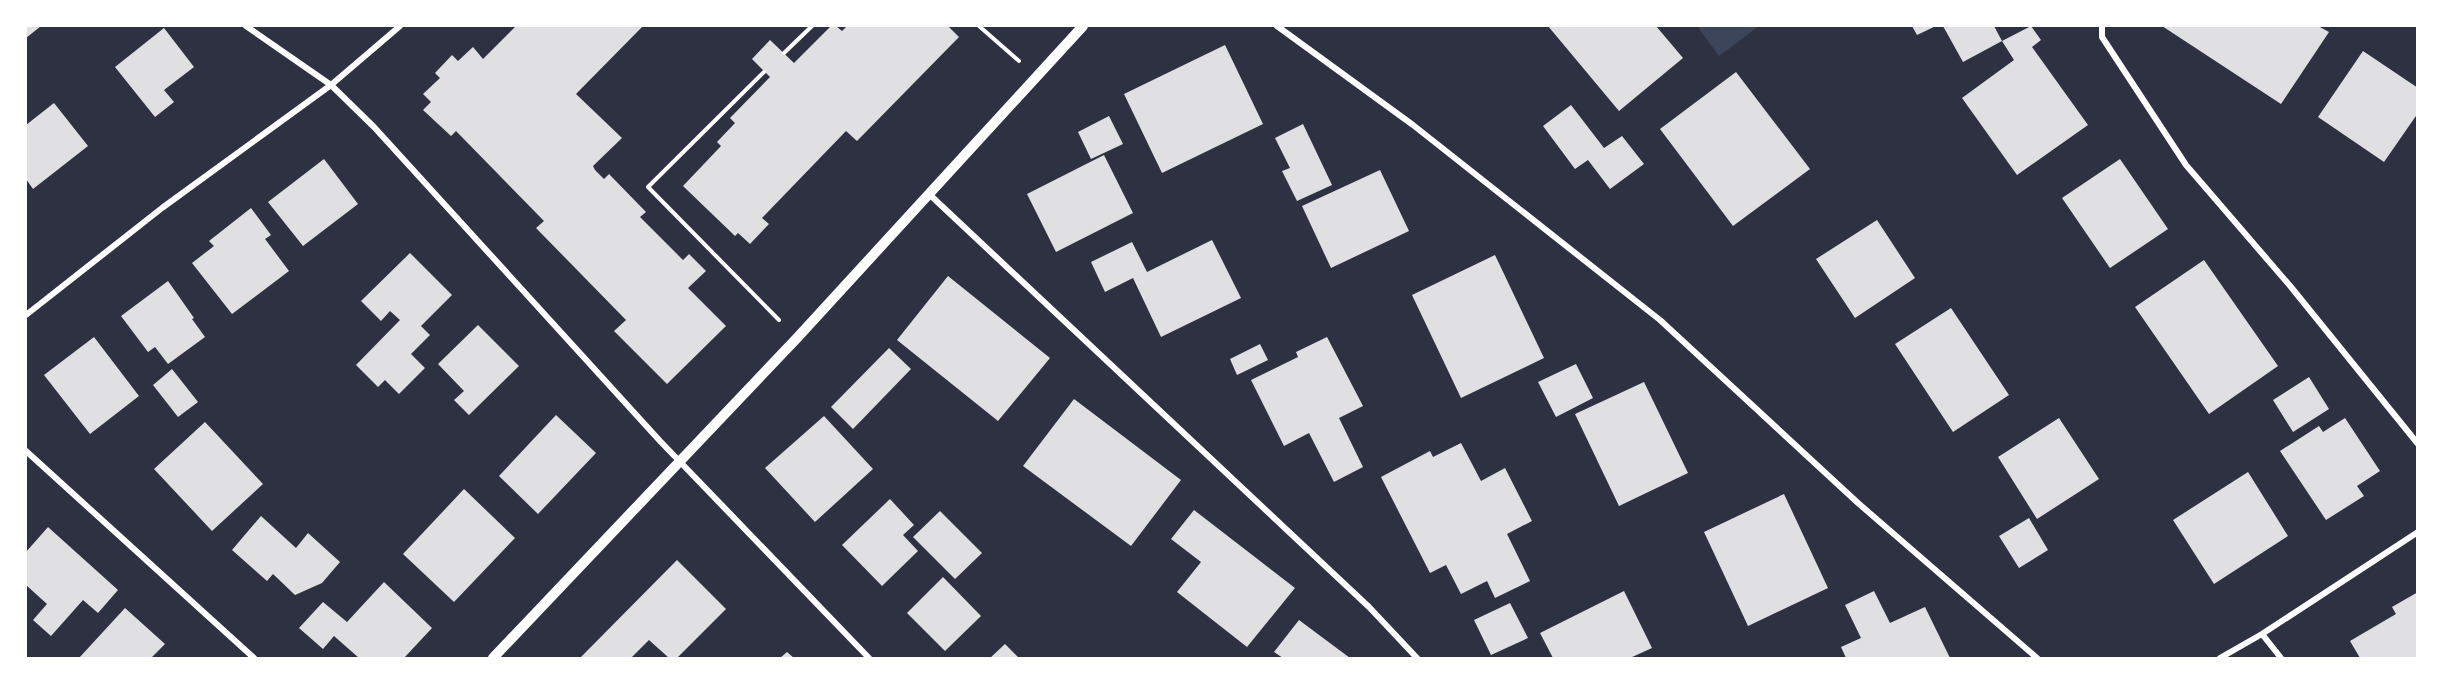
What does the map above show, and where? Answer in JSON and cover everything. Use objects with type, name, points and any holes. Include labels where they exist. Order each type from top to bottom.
[{"type":"street","points":[[246,26],[331,85],[374,127],[681,460],[869,658]]},
{"type":"street","points":[[26,315],[162,208],[331,85],[400,26]]},
{"type":"street","points":[[493,658],[797,339],[1083,26]]},
{"type":"street","points":[[1277,26],[1413,125],[1660,320],[1858,503],[2037,658]]},
{"type":"street","points":[[2102,26],[2102,38],[2186,165],[2291,287],[2418,444]]},
{"type":"street","points":[[928,193],[1369,607],[1418,658]]},
{"type":"street","points":[[26,451],[254,658]]},
{"type":"street","points":[[2220,658],[2262,634],[2418,532]]},
{"type":"street","points":[[2262,634],[2281,658]]},
{"type":"path","points":[[784,53],[812,26]]},
{"type":"path","points":[[979,26],[1036,76]]},
{"type":"path","points":[[764,72],[648,187],[797,339]]},
{"type":"shaded area","points":[[1697,26],[1759,26],[1719,56]]},
{"type":"building","points":[[26,26],[41,26],[26,38]]},
{"type":"building","points":[[516,26],[643,26],[576,94],[622,138],[593,166],[595,170],[604,179],[609,174],[646,212],[640,217],[683,260],[689,254],[706,271],[688,288],[726,326],[667,384],[614,331],[626,320],[536,228],[544,221],[456,131],[451,136],[423,110],[431,102],[423,94],[440,78],[435,73],[452,55],[458,61],[473,47],[483,59]]},
{"type":"building","points":[[831,26],[836,26],[842,31],[847,26],[948,26],[959,37],[857,141],[846,131],[762,218],[769,224],[750,244],[738,233],[735,236],[683,186],[721,146],[717,142],[735,123],[730,118],[770,77],[752,59],[770,40],[794,63]]},
{"type":"building","points":[[1548,26],[1656,26],[1683,58],[1619,111]]},
{"type":"building","points":[[1912,26],[1936,26],[1917,35]]},
{"type":"building","points":[[1943,26],[1994,26],[2002,41],[1963,62]]},
{"type":"building","points":[[2031,26],[2041,40],[2032,47],[2088,125],[2017,175],[1962,98],[2014,60],[2002,41]]},
{"type":"building","points":[[2162,26],[2318,26],[2329,32],[2281,104]]},
{"type":"building","points":[[164,28],[194,67],[164,90],[174,102],[155,117],[115,67]]},
{"type":"building","points":[[1225,45],[1263,124],[1162,173],[1124,94]]},
{"type":"building","points":[[2363,51],[2418,88],[2418,113],[2384,162],[2318,117]]},
{"type":"building","points":[[1736,72],[1810,169],[1733,226],[1660,129]]},
{"type":"building","points":[[54,103],[88,146],[33,189],[26,179],[26,125]]},
{"type":"building","points":[[1571,105],[1604,148],[1622,136],[1644,164],[1610,189],[1588,160],[1575,169],[1543,126]]},
{"type":"building","points":[[1109,116],[1123,144],[1091,159],[1078,132]]},
{"type":"building","points":[[1303,124],[1332,185],[1297,201],[1282,171],[1290,168],[1275,138]]},
{"type":"building","points":[[1104,155],[1133,213],[1056,252],[1027,194]]},
{"type":"building","points":[[324,159],[358,204],[303,246],[268,202]]},
{"type":"building","points":[[2120,159],[2168,229],[2110,268],[2062,198]]},
{"type":"building","points":[[1380,170],[1409,231],[1331,268],[1302,206]]},
{"type":"building","points":[[251,208],[271,235],[265,239],[289,271],[232,314],[192,263],[214,246],[209,241]]},
{"type":"building","points":[[1877,220],[1915,278],[1855,318],[1816,259]]},
{"type":"building","points":[[1212,240],[1241,298],[1161,337],[1133,278],[1105,292],[1091,262],[1132,242],[1147,272]]},
{"type":"building","points":[[410,253],[452,295],[421,326],[430,335],[411,354],[425,368],[399,394],[385,380],[378,387],[356,365],[400,320],[390,311],[381,321],[361,301]]},
{"type":"building","points":[[1495,255],[1544,358],[1461,398],[1412,295]]},
{"type":"building","points":[[2204,260],[2278,366],[2209,414],[2135,307]]},
{"type":"building","points":[[948,276],[1050,358],[998,421],[897,340]]},
{"type":"building","points":[[168,281],[205,337],[168,364],[155,347],[148,352],[121,316]]},
{"type":"building","points":[[1951,308],[2009,395],[1953,432],[1895,344]]},
{"type":"building","points":[[478,325],[519,366],[469,415],[454,400],[464,391],[438,364]]},
{"type":"building","points":[[94,337],[139,396],[90,434],[44,375]]},
{"type":"building","points":[[1327,337],[1363,406],[1339,418],[1363,467],[1334,482],[1309,433],[1284,446],[1251,380],[1298,357],[1296,352]]},
{"type":"building","points":[[1260,344],[1268,360],[1237,375],[1230,359]]},
{"type":"building","points":[[889,348],[911,369],[853,429],[831,407]]},
{"type":"building","points":[[1576,364],[1593,398],[1556,417],[1538,382]]},
{"type":"building","points":[[172,369],[198,402],[178,417],[153,385]]},
{"type":"building","points":[[2309,377],[2329,409],[2293,432],[2273,400]]},
{"type":"building","points":[[1644,382],[1688,473],[1619,506],[1575,414]]},
{"type":"building","points":[[1074,399],[1181,480],[1131,546],[1023,466]]},
{"type":"building","points":[[556,415],[596,453],[538,514],[499,476]]},
{"type":"building","points":[[824,416],[873,469],[815,522],[765,468]]},
{"type":"building","points":[[2059,418],[2099,479],[2037,519],[1998,457]]},
{"type":"building","points":[[2345,418],[2380,471],[2357,486],[2364,496],[2326,520],[2280,451],[2319,426],[2323,432]]},
{"type":"building","points":[[205,422],[263,484],[212,531],[154,469]]},
{"type":"building","points":[[1461,443],[1481,481],[1505,468],[1532,521],[1507,534],[1530,581],[1495,598],[1487,581],[1461,594],[1446,565],[1430,573],[1381,477],[1430,451],[1433,457]]},
{"type":"building","points":[[2248,472],[2288,536],[2214,584],[2173,520]]},
{"type":"building","points":[[464,489],[515,538],[454,602],[403,554]]},
{"type":"building","points":[[1784,494],[1828,588],[1748,626],[1704,532]]},
{"type":"building","points":[[890,499],[914,525],[903,535],[918,551],[882,586],[842,545]]},
{"type":"building","points":[[1194,510],[1295,588],[1247,647],[1177,592],[1201,562],[1171,539]]},
{"type":"building","points":[[940,511],[982,553],[955,579],[913,537]]},
{"type":"building","points":[[261,516],[296,548],[308,533],[340,562],[322,583],[295,595],[273,574],[267,581],[232,550]]},
{"type":"building","points":[[2029,518],[2048,550],[2019,568],[1999,536]]},
{"type":"building","points":[[48,527],[118,590],[98,613],[83,600],[51,636],[33,620],[47,604],[26,585],[26,552]]},
{"type":"building","points":[[677,560],[726,609],[677,658],[669,658],[649,640],[631,658],[580,658]]},
{"type":"building","points":[[943,577],[981,616],[945,651],[907,613]]},
{"type":"building","points":[[384,582],[432,628],[404,658],[359,658],[334,636],[323,649],[299,628],[323,602],[347,622]]},
{"type":"building","points":[[1624,591],[1652,648],[1630,658],[1553,658],[1540,633]]},
{"type":"building","points":[[1874,591],[1890,623],[1925,607],[1950,658],[1846,658],[1841,647],[1861,638],[1845,605]]},
{"type":"building","points":[[2418,592],[2418,658],[2360,658],[2350,641],[2396,614],[2392,607]]},
{"type":"building","points":[[1510,603],[1528,638],[1491,655],[1474,620]]},
{"type":"building","points":[[125,608],[165,644],[151,658],[79,658]]},
{"type":"building","points":[[1299,620],[1350,658],[1283,658],[1274,652]]},
{"type":"building","points":[[1005,644],[1019,658],[990,658]]},
{"type":"building","points":[[787,652],[794,658],[780,658]]}]
